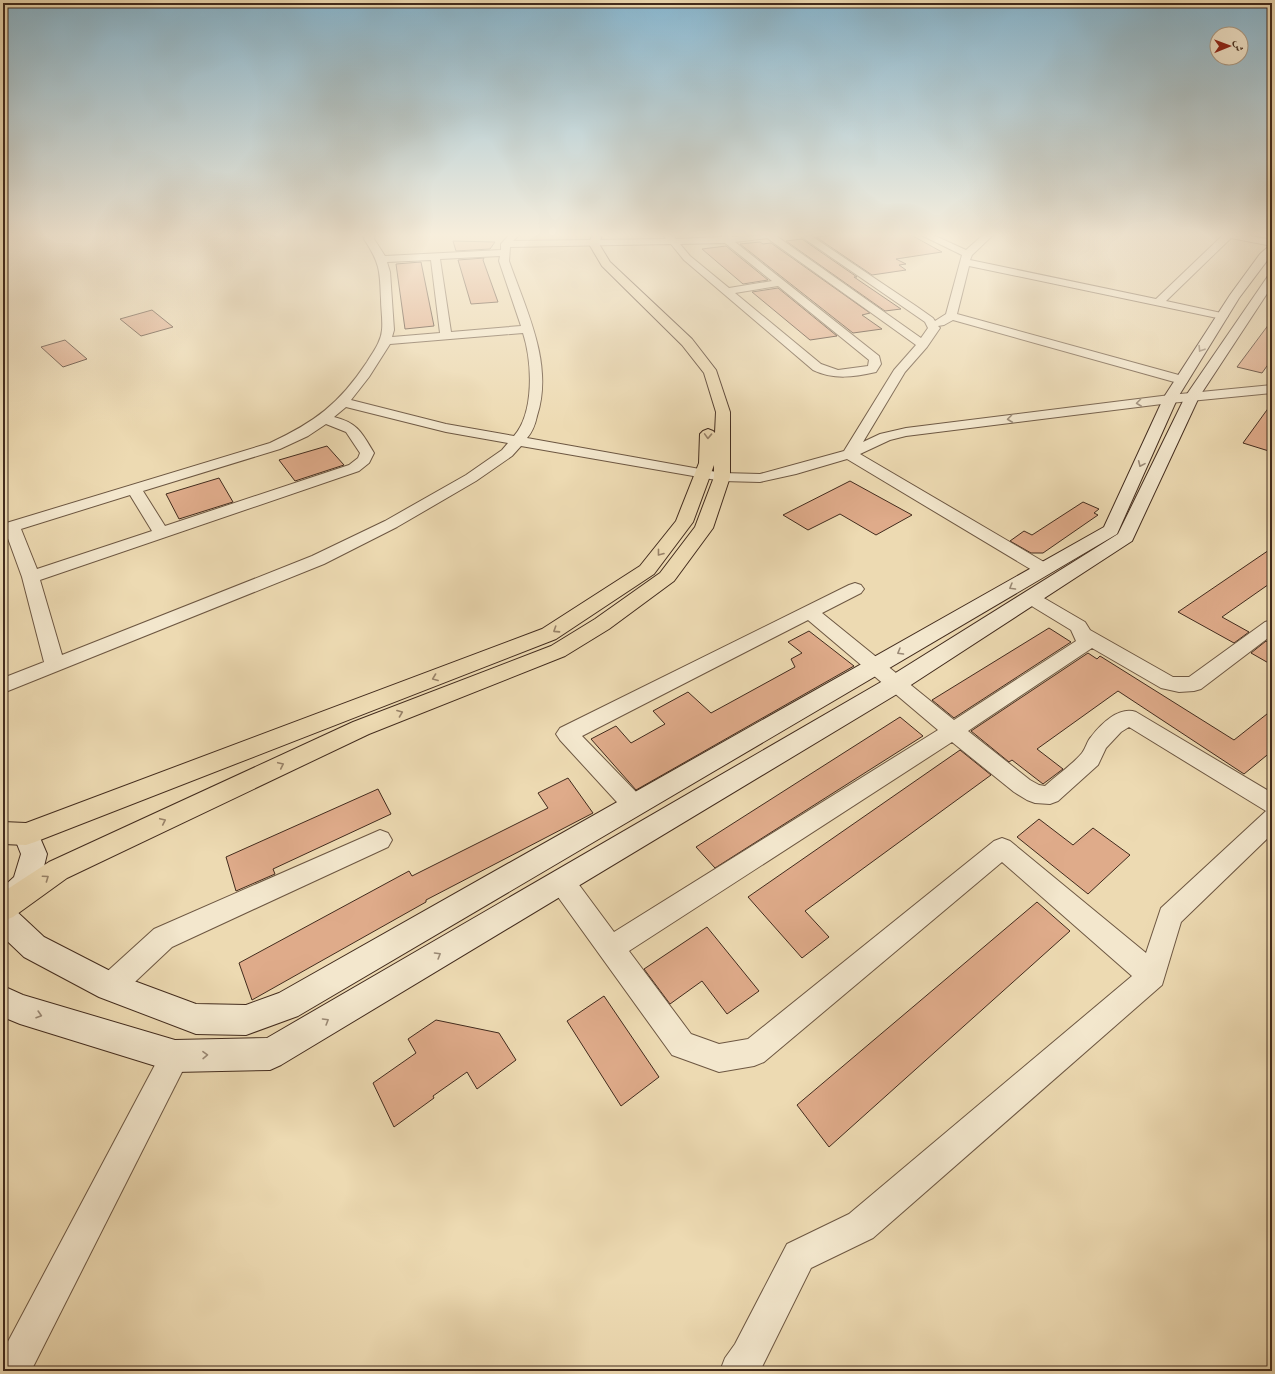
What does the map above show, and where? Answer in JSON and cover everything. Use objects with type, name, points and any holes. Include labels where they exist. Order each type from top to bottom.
[{"type":"main road","points":[[3,907],[58,870],[361,728],[558,651],[602,624],[667,577],[704,528],[723,412],[711,373],[687,342],[642,299]]},
{"type":"main road","points":[[3,918],[34,946],[110,987],[196,1019],[246,1020],[287,1005],[1111,530],[1177,396],[1222,316],[1234,299]]},
{"type":"main road","points":[[3,1001],[20,1009],[175,1056],[270,1054],[895,684],[1126,537],[1177,396],[1255,299]]},
{"type":"main road","points":[[3,907],[26,883],[34,854],[15,833],[59,822],[549,634],[647,570],[684,522],[712,476]]},
{"type":"street","points":[[55,665],[30,577],[7,528],[275,446],[303,433],[324,419],[343,402],[365,374],[384,346],[388,330],[386,299]]},
{"type":"street","points":[[441,299],[446,336]]},
{"type":"street","points":[[3,686],[318,560],[391,524],[471,478],[507,453],[526,431],[535,403],[536,376],[532,343],[517,299]]},
{"type":"street","points":[[738,299],[817,367],[827,372],[841,375],[872,369],[875,364],[875,359],[799,299]]},
{"type":"street","points":[[858,299],[923,345]]},
{"type":"street","points":[[899,299],[929,320],[934,328]]},
{"type":"street","points":[[849,454],[900,370],[923,345],[934,328],[951,316],[955,299]]},
{"type":"street","points":[[1141,299],[1222,316]]},
{"type":"street","points":[[1158,303],[1162,299]]},
{"type":"street","points":[[951,316],[1177,396]]},
{"type":"street","points":[[385,341],[527,329]]},
{"type":"street","points":[[875,364],[900,370]]},
{"type":"street","points":[[343,402],[446,428],[517,441],[712,476],[760,478],[791,471],[849,454],[950,438],[1177,396],[1272,389]]},
{"type":"street","points":[[30,577],[354,468],[364,460],[368,453],[353,430],[346,424],[324,419]]},
{"type":"street","points":[[849,454],[1043,569]]},
{"type":"street","points":[[134,489],[160,533]]},
{"type":"street","points":[[634,805],[567,734],[855,589]]},
{"type":"street","points":[[611,948],[954,730],[1086,643],[1078,626],[1031,598]]},
{"type":"street","points":[[810,612],[895,684],[1022,786],[1035,794],[1050,795],[1090,759],[1098,744],[1114,726],[1129,717],[1272,804]]},
{"type":"street","points":[[1083,634],[1168,683],[1179,685],[1194,684],[1272,626]]},
{"type":"street","points":[[738,1371],[748,1357],[799,1256],[861,1226],[1152,976],[1170,916],[1272,819]]},
{"type":"street","points":[[110,987],[163,938],[380,840]]},
{"type":"street","points":[[562,882],[682,1045],[719,1058],[754,1052],[1002,848],[1152,976]]},
{"type":"street","points":[[14,1370],[121,1158],[175,1056]]},
{"type":"building","points":[[401,299],[429,299],[434,326],[405,329]]},
{"type":"building","points":[[470,299],[497,299],[498,302],[471,304]]},
{"type":"building","points":[[761,299],[792,299],[837,336],[810,340]]},
{"type":"building","points":[[810,299],[850,299],[870,313],[862,315],[882,329],[853,333]]},
{"type":"building","points":[[868,299],[886,299],[901,309],[885,311]]},
{"type":"building","points":[[152,310],[173,327],[141,336],[120,319]]},
{"type":"building","points":[[1272,320],[1272,359],[1262,373],[1237,367]]},
{"type":"building","points":[[65,340],[87,359],[63,367],[41,347]]},
{"type":"building","points":[[1272,403],[1272,452],[1243,443]]},
{"type":"building","points":[[327,446],[344,465],[295,481],[279,460]]},
{"type":"building","points":[[219,478],[233,502],[179,519],[166,494]]},
{"type":"building","points":[[850,481],[912,515],[876,535],[840,514],[808,530],[783,515]]},
{"type":"building","points":[[1083,502],[1099,509],[1094,513],[1098,515],[1043,553],[1031,553],[1010,541],[1024,531],[1032,535]]},
{"type":"building","points":[[1272,548],[1272,582],[1222,617],[1249,632],[1234,643],[1178,612]]},
{"type":"building","points":[[1049,628],[1071,642],[954,718],[932,700]]},
{"type":"building","points":[[809,631],[854,666],[636,790],[591,739],[616,726],[631,743],[665,724],[653,711],[688,692],[711,713],[795,667],[791,659],[802,653],[788,642]]},
{"type":"building","points":[[1266,641],[1272,645],[1272,665],[1251,653]]},
{"type":"building","points":[[1088,653],[1097,659],[1100,656],[1234,740],[1272,710],[1272,751],[1244,774],[1118,691],[1037,749],[1063,769],[1043,784],[1012,760],[1009,762],[971,731]]},
{"type":"building","points":[[900,717],[923,736],[715,868],[696,847]]},
{"type":"building","points":[[960,750],[991,775],[805,911],[829,937],[802,958],[748,897]]},
{"type":"building","points":[[568,778],[593,813],[426,900],[426,902],[252,1000],[239,963],[409,871],[412,876],[548,808],[538,793]]},
{"type":"building","points":[[378,789],[391,814],[273,869],[275,874],[236,891],[226,857]]},
{"type":"building","points":[[1039,819],[1073,845],[1093,828],[1130,855],[1088,894],[1017,837]]},
{"type":"building","points":[[1037,902],[1070,931],[829,1147],[797,1105]]},
{"type":"building","points":[[707,927],[759,991],[727,1014],[702,981],[670,1004],[644,969]]},
{"type":"building","points":[[604,996],[659,1077],[621,1106],[567,1021]]},
{"type":"building","points":[[436,1020],[499,1033],[516,1060],[477,1089],[467,1072],[433,1096],[434,1098],[394,1127],[373,1083],[416,1053],[408,1039]]}]
